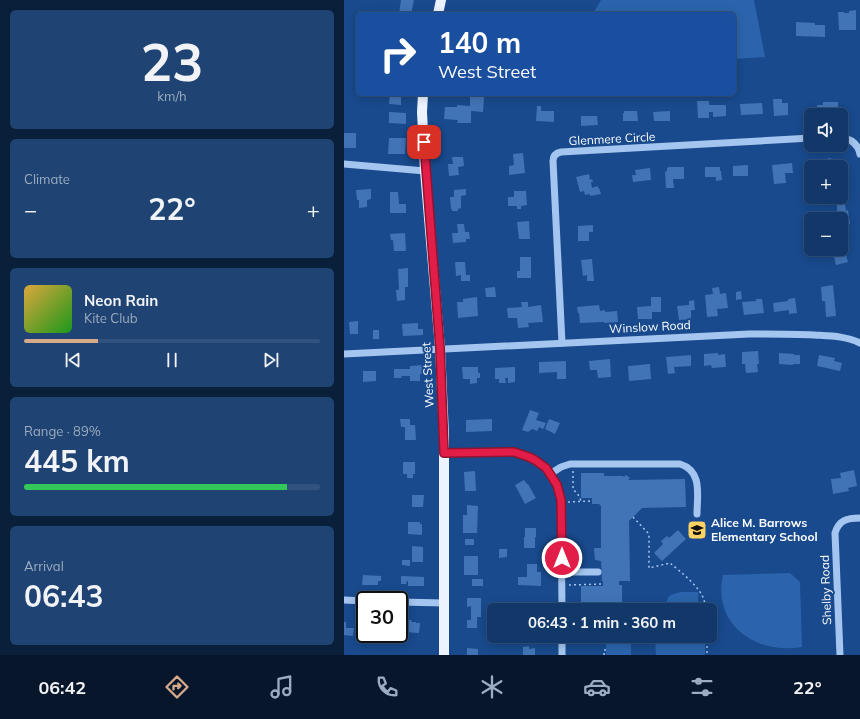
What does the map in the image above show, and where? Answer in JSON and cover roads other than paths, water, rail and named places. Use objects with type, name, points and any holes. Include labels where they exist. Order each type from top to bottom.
[{"type":"main road","points":[[438,12],[441,0]]},
{"type":"main road","name":"West Street","points":[[423,96],[422,112],[425,171],[440,348],[444,453],[444,655]]},
{"type":"street","name":"Glenmere Circle","points":[[562,343],[553,161],[556,154],[561,152],[804,138]]},
{"type":"street","points":[[848,139],[854,142],[860,154]]},
{"type":"street","points":[[344,164],[425,171]]},
{"type":"street","name":"Winslow Road","points":[[344,354],[440,348],[749,334],[832,336],[859,339]]},
{"type":"street","points":[[444,453],[514,452],[529,457],[546,468],[557,485],[561,500],[562,603]]},
{"type":"street","points":[[550,474],[562,466],[574,464],[684,465],[691,470],[695,476],[697,514]]},
{"type":"street","name":"Shelby Road","points":[[840,655],[835,537],[836,530],[848,519],[860,518]]},
{"type":"street","points":[[562,572],[598,572]]},
{"type":"street","points":[[344,600],[356,600]]},
{"type":"street","points":[[408,602],[444,603]]},
{"type":"street","points":[[562,643],[562,655]]},
{"type":"place","name":"Alice M. Barrows Elementary School","points":[[697,530]]}]
